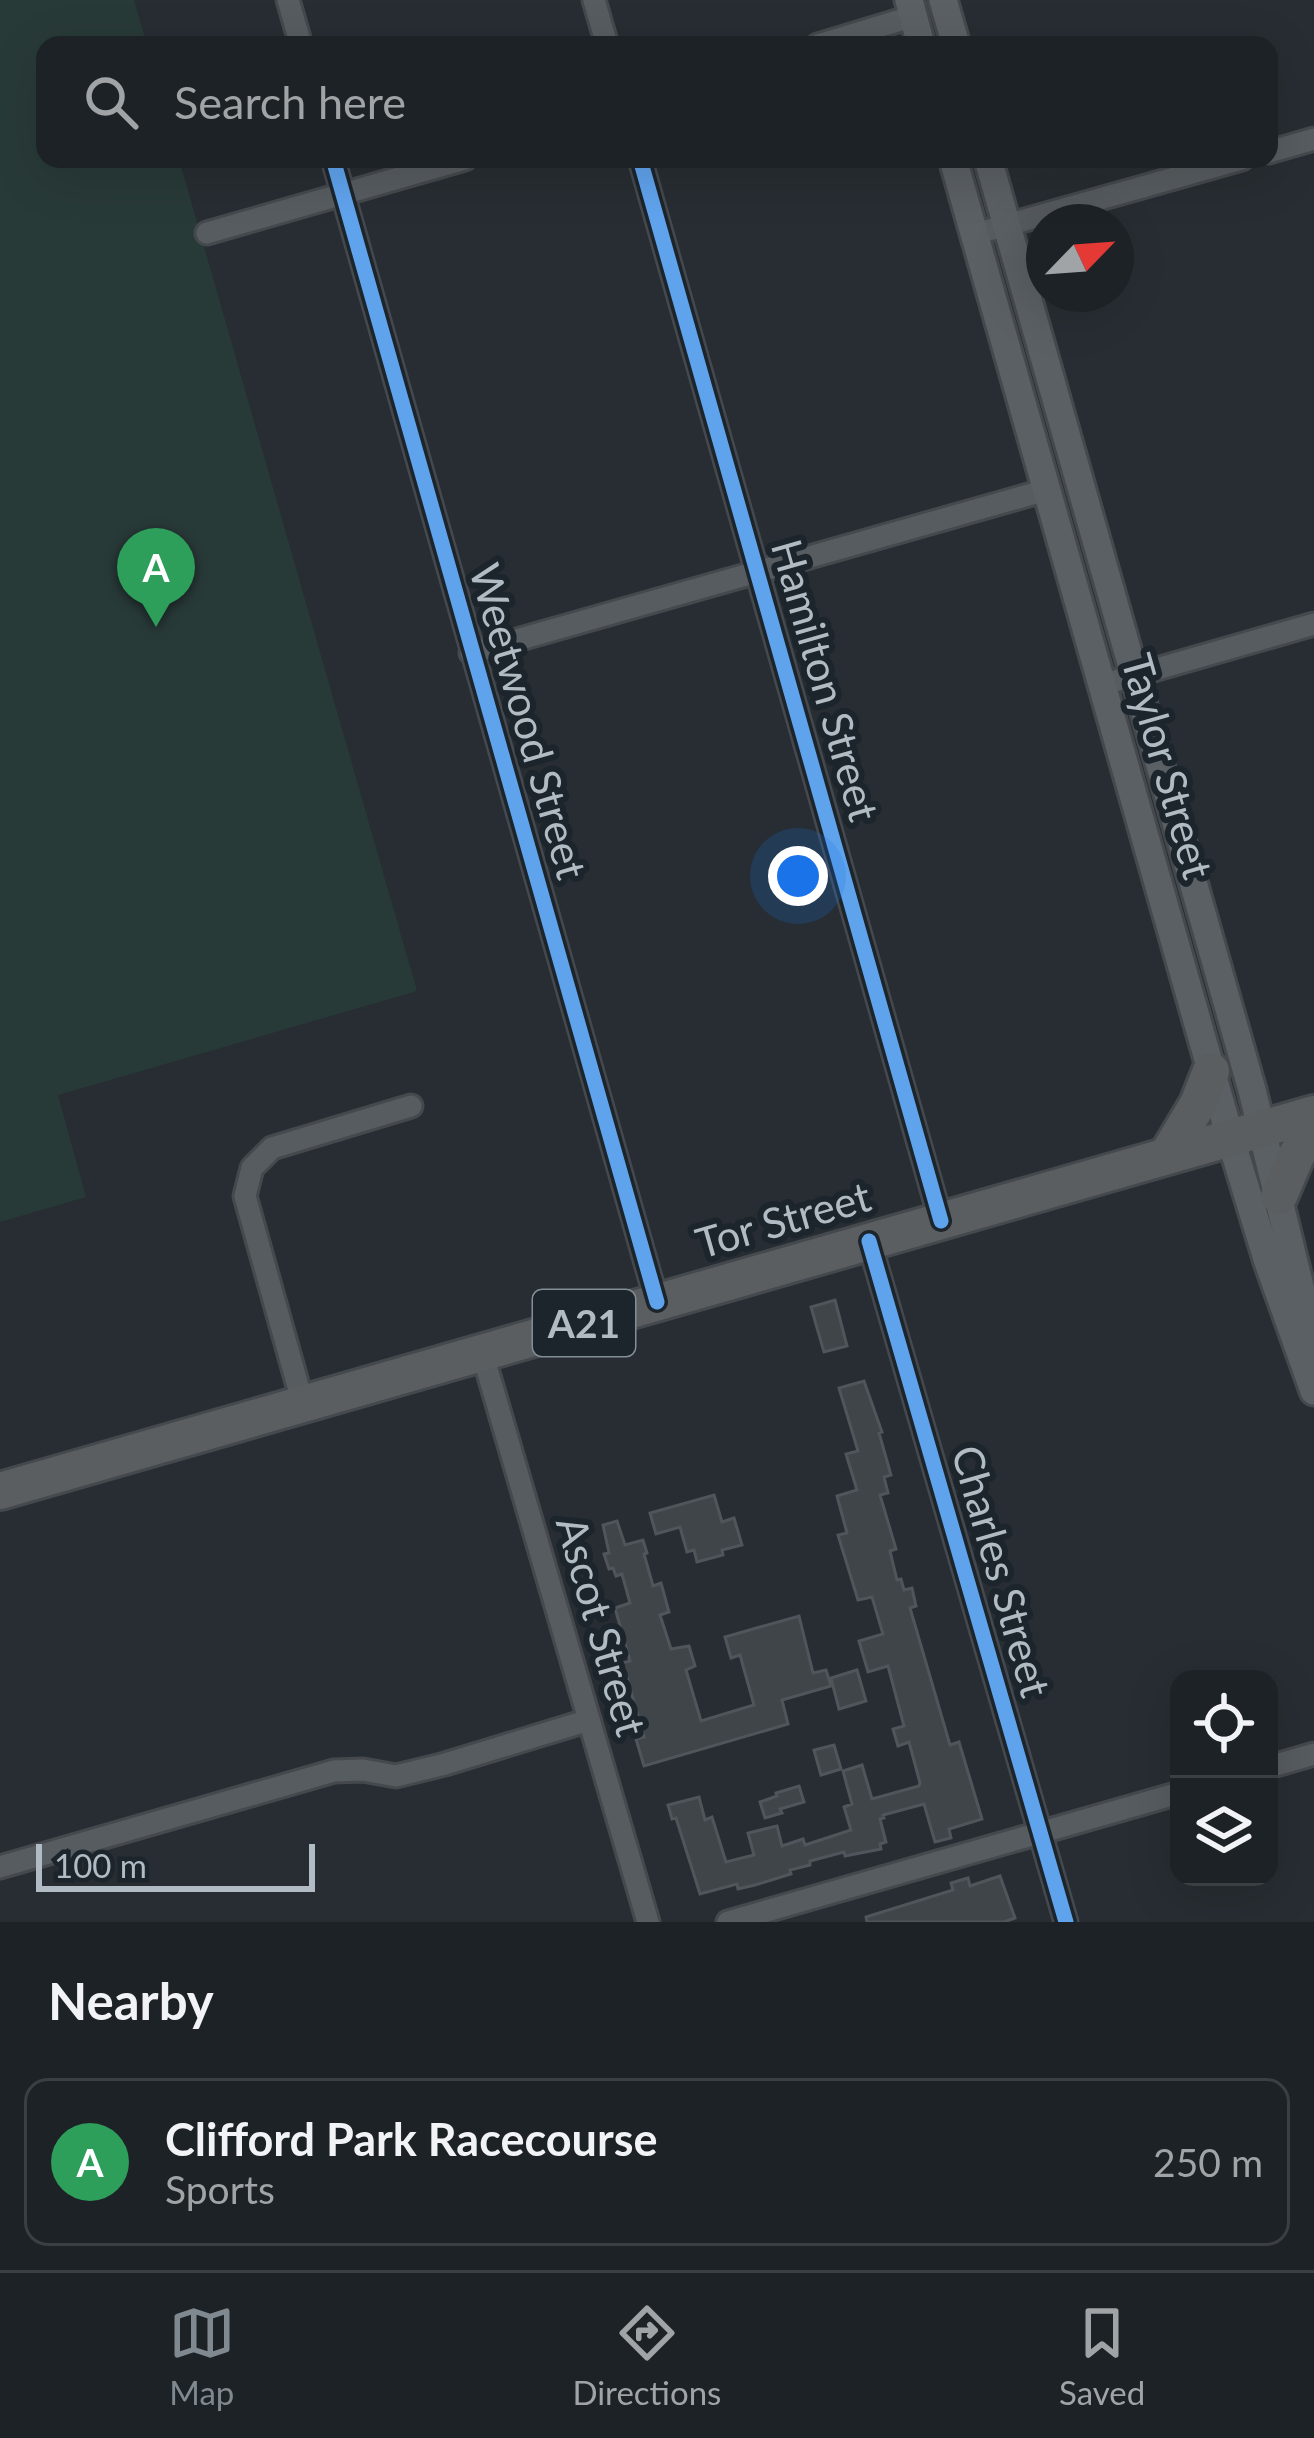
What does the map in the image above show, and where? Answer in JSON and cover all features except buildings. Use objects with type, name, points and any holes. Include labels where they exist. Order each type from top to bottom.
[{"type":"highway","points":[[1168,1154],[1198,1104],[1211,1070]]},
{"type":"highway","name":"Tor Street","points":[[0,1491],[1314,1114]]},
{"type":"highway","points":[[1280,1196],[1314,1126]]},
{"type":"main road","points":[[943,0],[953,36]]},
{"type":"main road","name":"Taylor Street","points":[[956,168],[1211,1070],[1280,1196],[1314,1344]]},
{"type":"main road","name":"Taylor Street","points":[[991,168],[1133,676],[1246,1133],[1268,1262],[1314,1391]]},
{"type":"street","points":[[288,0],[298,36]]},
{"type":"street","points":[[594,0],[604,36]]},
{"type":"street","points":[[872,36],[914,29]]},
{"type":"street","points":[[1278,149],[1314,139]]},
{"type":"street","name":"Weetwood Street","points":[[336,168],[657,1302]]},
{"type":"street","points":[[207,233],[434,168]]},
{"type":"street","name":"Hamilton Street","points":[[643,168],[941,1221]]},
{"type":"street","points":[[975,234],[1211,168]]},
{"type":"street","points":[[471,653],[1046,490]]},
{"type":"street","points":[[1101,685],[1314,624]]},
{"type":"street","points":[[302,1404],[245,1196],[252,1168],[272,1148],[411,1106]]},
{"type":"street","name":"Charles Street","points":[[869,1241],[1066,1922]]},
{"type":"street","name":"Ascot Street","points":[[482,1352],[648,1922]]},
{"type":"street","points":[[0,1868],[334,1771],[396,1776],[589,1720]]},
{"type":"street","points":[[1278,1764],[1314,1754]]},
{"type":"street","points":[[728,1922],[1170,1796]]},
{"type":"shaded area","points":[[0,0],[134,0],[144,36],[36,36],[36,168],[182,168],[417,991],[58,1095],[86,1197],[0,1222]]},
{"type":"cycle path","points":[[336,168],[657,1302]]},
{"type":"cycle path","points":[[643,168],[941,1221]]},
{"type":"cycle path","points":[[869,1241],[1066,1922]]},
{"type":"place","name":"Clifford Park Racecourse","points":[[156,627]]}]
